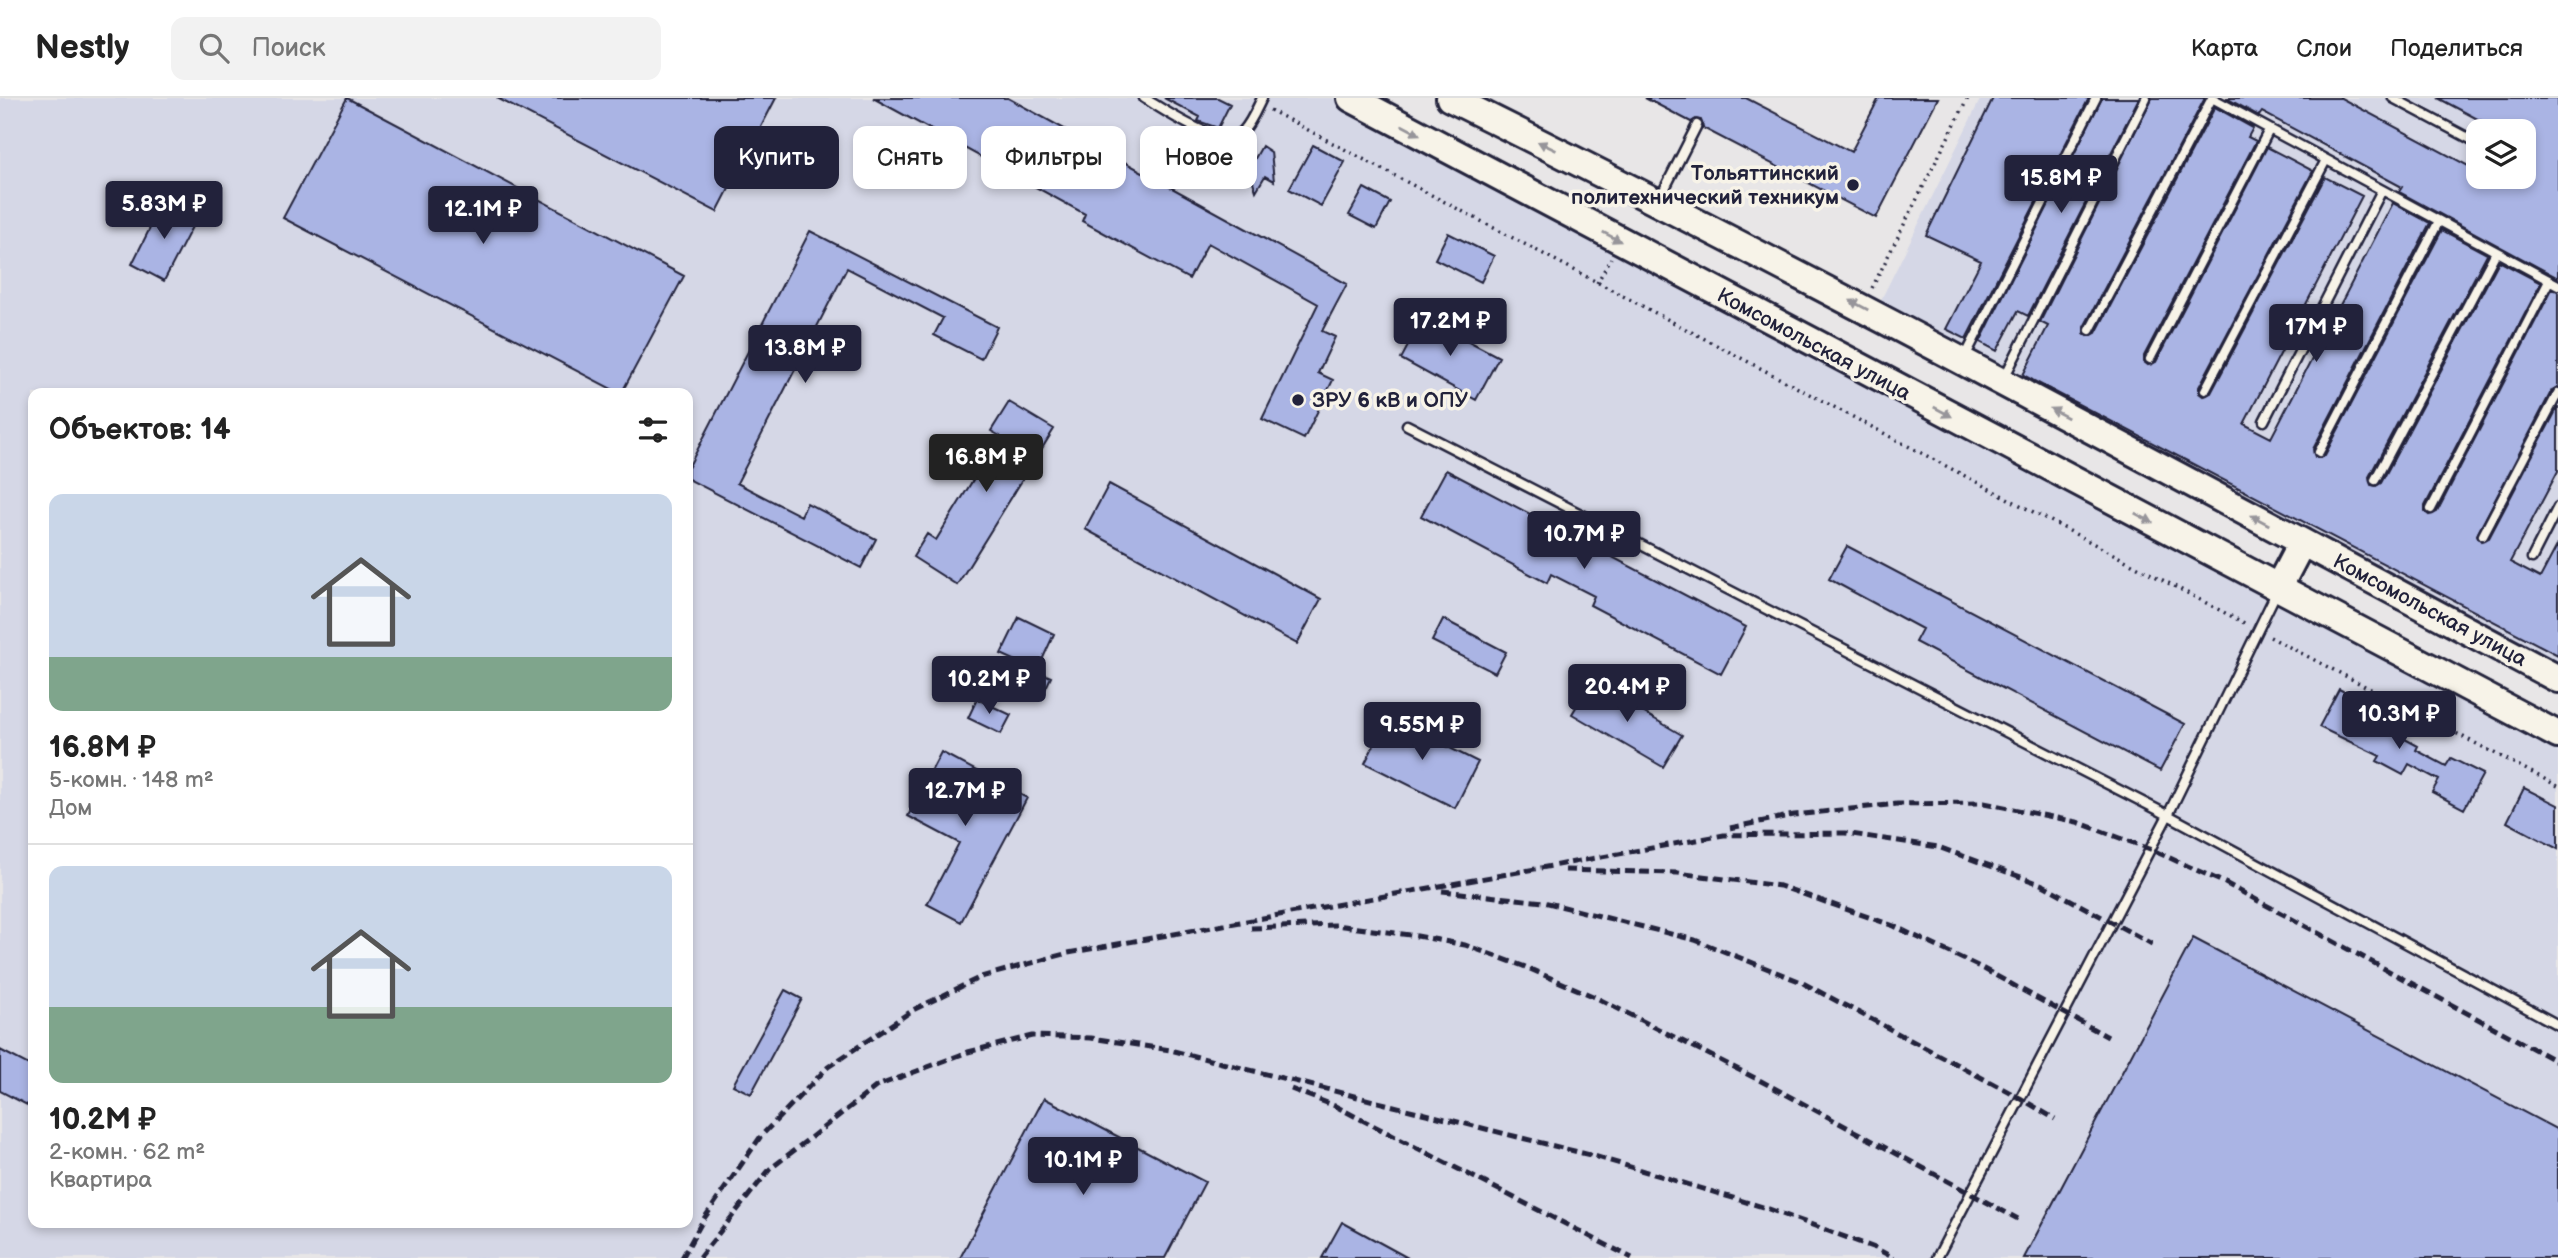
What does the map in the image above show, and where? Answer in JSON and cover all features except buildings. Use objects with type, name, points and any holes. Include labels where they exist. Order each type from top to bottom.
[{"type":"main road","name":"Комсомольская улица","points":[[1351,98],[2558,735]]},
{"type":"main road","name":"Комсомольская улица","points":[[1450,98],[1659,201],[2558,679]]},
{"type":"main road","points":[[2278,588],[2302,542]]},
{"type":"lane","points":[[1144,98],[1201,130],[1225,138],[1235,137],[1243,131],[1261,101]]},
{"type":"lane","points":[[1963,361],[2096,98]]},
{"type":"lane","points":[[2001,382],[2146,98]]},
{"type":"lane","points":[[2090,330],[2212,98],[2558,285]]},
{"type":"lane","points":[[2393,98],[2466,138]]},
{"type":"lane","points":[[1659,201],[1697,125]]},
{"type":"lane","points":[[2150,359],[2269,130]]},
{"type":"lane","points":[[2205,390],[2326,160]]},
{"type":"lane","points":[[2263,421],[2382,190]]},
{"type":"lane","points":[[2319,453],[2439,221]]},
{"type":"lane","points":[[2375,480],[2496,252]]},
{"type":"lane","points":[[2431,509],[2549,281]]},
{"type":"lane","points":[[2483,535],[2558,393]]},
{"type":"lane","points":[[1407,425],[2168,816],[2558,1025]]},
{"type":"lane","points":[[2532,558],[2558,507]]},
{"type":"lane","points":[[1937,1258],[2168,816],[2278,588]]},
{"type":"path","points":[[1872,288],[1968,98]]},
{"type":"path","points":[[1261,101],[1597,283],[2558,786]]},
{"type":"path","points":[[1597,283],[1615,250]]},
{"type":"shaded area","points":[[0,98],[1333,98],[2558,736],[2558,1258],[0,1258]]},
{"type":"shaded area","points":[[1981,98],[2558,98],[2558,667],[1877,308]]},
{"type":"railway","points":[[1730,828],[1794,815],[1897,804],[1984,803],[2077,822],[2150,849],[2225,883],[2558,1062]]},
{"type":"railway","points":[[682,1258],[703,1220],[761,1136],[828,1067],[913,1010],[981,977],[1068,953],[1724,835],[1845,833],[1938,847],[2043,885],[2152,944]]},
{"type":"railway","points":[[1565,870],[1678,873],[1780,886],[1894,926],[1982,968],[2108,1037]]},
{"type":"railway","points":[[1442,891],[1544,902],[1695,940],[1799,981],[2055,1119]]},
{"type":"railway","points":[[1251,928],[1336,925],[1417,936],[1465,945],[1523,966],[1595,997],[1761,1081],[2018,1219]]},
{"type":"railway","points":[[699,1258],[770,1169],[877,1086],[968,1052],[1032,1036],[1091,1038],[1170,1050],[1594,1156],[1766,1208],[1875,1248],[1894,1258]]},
{"type":"railway","points":[[1291,1089],[1335,1106],[1632,1258]]},
{"type":"place","name":"Тольяттинский политехнический техникум","points":[[1853,185]]},
{"type":"place","name":"ЗРУ 6 кВ и ОПУ","points":[[1298,400]]}]
